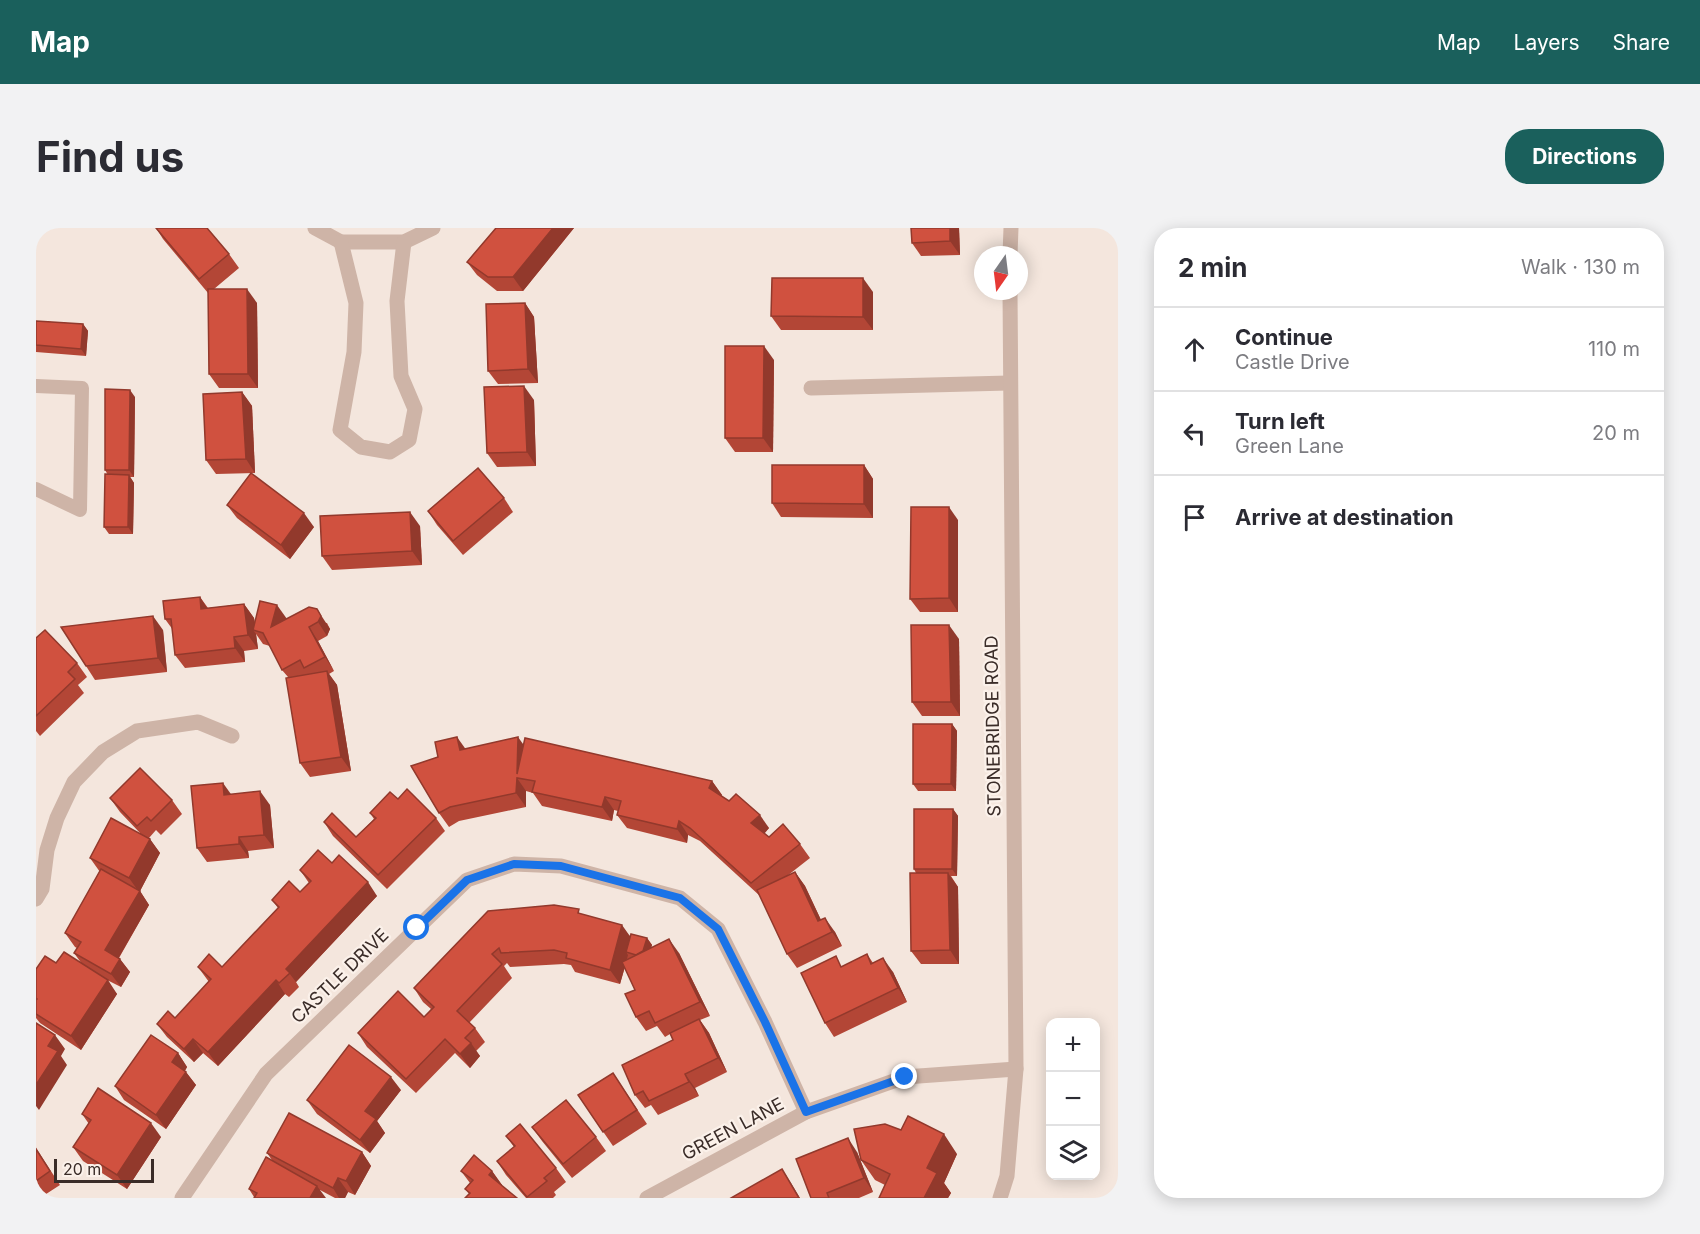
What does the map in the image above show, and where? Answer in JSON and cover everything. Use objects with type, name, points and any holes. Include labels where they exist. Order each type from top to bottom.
[{"type":"street","points":[[315,228],[341,242],[404,242],[433,228]]},
{"type":"street","points":[[1010,246],[1011,228]]},
{"type":"street","points":[[341,242],[356,303],[354,352],[340,430],[361,447],[390,452],[409,440],[415,409],[400,376],[397,301],[404,242]]},
{"type":"street","name":"STONEBRIDGE ROAD","points":[[1000,1198],[1007,1176],[1016,1069],[1010,300]]},
{"type":"street","points":[[811,388],[1009,383]]},
{"type":"street","points":[[36,899],[42,889],[47,850],[57,818],[74,782],[103,752],[137,730],[198,722],[232,736]]},
{"type":"street","name":"CASTLE DRIVE","points":[[182,1198],[266,1074],[467,880],[514,864],[561,866],[680,898],[718,929],[765,1022],[806,1112]]},
{"type":"street","name":"GREEN LANE","points":[[646,1198],[806,1112],[905,1077],[1016,1069]]},
{"type":"lane","points":[[36,386],[82,388],[80,510],[36,489]]},
{"type":"building","points":[[156,228],[207,228],[229,254],[199,279]]},
{"type":"building","points":[[496,228],[553,228],[513,277],[488,277],[467,262]]},
{"type":"building","points":[[911,228],[950,228],[950,241],[912,243]]},
{"type":"building","points":[[772,278],[863,278],[863,317],[771,316]]},
{"type":"building","points":[[208,289],[247,289],[248,374],[209,374]]},
{"type":"building","points":[[525,303],[528,369],[488,371],[486,304]]},
{"type":"building","points":[[36,321],[83,324],[81,349],[36,345]]},
{"type":"building","points":[[725,346],[764,346],[763,438],[725,438]]},
{"type":"building","points":[[524,386],[527,452],[487,453],[484,387]]},
{"type":"building","points":[[105,389],[130,390],[129,470],[105,470]]},
{"type":"building","points":[[242,392],[246,459],[206,460],[203,394]]},
{"type":"building","points":[[772,465],[864,465],[864,504],[772,503]]},
{"type":"building","points":[[478,468],[504,498],[453,541],[428,511]]},
{"type":"building","points":[[251,473],[304,513],[281,545],[227,505]]},
{"type":"building","points":[[105,474],[129,475],[128,527],[104,527]]},
{"type":"building","points":[[911,507],[949,507],[949,598],[910,599]]},
{"type":"building","points":[[410,512],[412,551],[322,556],[320,516]]},
{"type":"building","points":[[200,597],[201,609],[244,604],[248,635],[234,637],[235,648],[175,655],[171,619],[165,619],[163,601]]},
{"type":"building","points":[[260,601],[277,605],[271,627],[309,607],[317,609],[321,616],[318,622],[309,627],[325,657],[304,668],[300,660],[282,670],[263,633],[253,630]]},
{"type":"building","points":[[153,616],[158,658],[86,666],[61,627]]},
{"type":"building","points":[[911,625],[949,625],[951,702],[912,702]]},
{"type":"building","points":[[45,630],[77,663],[68,672],[75,679],[36,716],[36,638]]},
{"type":"building","points":[[327,671],[341,757],[300,763],[286,678]]},
{"type":"building","points":[[913,724],[952,724],[951,784],[913,784]]},
{"type":"building","points":[[457,737],[460,750],[518,737],[517,774],[525,738],[712,781],[709,788],[729,801],[736,794],[760,815],[751,823],[769,837],[783,824],[800,844],[751,883],[690,828],[679,821],[677,829],[617,815],[621,801],[605,797],[602,807],[532,792],[535,781],[517,778],[516,793],[450,807],[439,813],[411,766],[438,757],[435,742]]},
{"type":"building","points":[[140,768],[172,800],[151,821],[147,817],[137,826],[110,798]]},
{"type":"building","points":[[223,783],[224,795],[260,791],[264,835],[239,837],[239,844],[197,848],[191,786]]},
{"type":"building","points":[[407,789],[436,818],[378,875],[324,822],[332,813],[356,837],[376,818],[370,813],[390,792],[398,799]]},
{"type":"building","points":[[914,809],[953,809],[952,869],[914,869]]},
{"type":"building","points":[[111,818],[150,839],[129,878],[90,858]]},
{"type":"building","points":[[318,850],[332,863],[339,855],[368,882],[286,969],[290,973],[279,983],[276,980],[208,1052],[193,1039],[184,1049],[157,1024],[168,1011],[175,1018],[211,979],[198,967],[209,954],[222,967],[279,907],[272,900],[289,881],[300,892],[311,881],[300,870]]},
{"type":"building","points":[[101,869],[140,891],[105,950],[120,959],[111,974],[74,953],[81,942],[65,933]]},
{"type":"building","points":[[795,872],[818,921],[825,918],[832,932],[787,954],[757,890]]},
{"type":"building","points":[[910,873],[948,873],[950,950],[911,951]]},
{"type":"building","points":[[554,905],[579,909],[578,913],[622,925],[610,970],[566,958],[567,953],[554,950],[501,953],[499,948],[492,954],[502,964],[457,1011],[475,1028],[465,1038],[471,1043],[460,1054],[445,1039],[406,1079],[358,1033],[398,991],[424,1017],[434,1007],[414,988],[488,911]]},
{"type":"building","points":[[631,934],[647,938],[643,951],[636,955],[626,952]]},
{"type":"building","points":[[669,939],[700,1002],[655,1023],[649,1011],[636,1017],[625,994],[635,990],[622,962]]},
{"type":"building","points":[[64,952],[108,980],[71,1036],[36,1014],[36,969],[45,956],[56,963]]},
{"type":"building","points":[[867,954],[871,964],[883,958],[898,988],[825,1023],[801,973],[836,956],[841,967]]},
{"type":"building","points":[[699,1019],[718,1058],[685,1074],[689,1082],[649,1101],[643,1091],[635,1095],[622,1065],[673,1040],[670,1033]]},
{"type":"building","points":[[36,1023],[55,1035],[48,1046],[58,1051],[36,1085]]},
{"type":"building","points":[[151,1035],[178,1053],[172,1062],[186,1072],[156,1115],[115,1086]]},
{"type":"building","points":[[349,1045],[391,1077],[365,1111],[376,1119],[360,1140],[307,1100]]},
{"type":"building","points":[[613,1073],[637,1110],[603,1132],[578,1095]]},
{"type":"building","points":[[98,1088],[151,1123],[117,1175],[73,1147],[91,1120],[82,1114]]},
{"type":"building","points":[[566,1100],[596,1137],[563,1164],[532,1127]]},
{"type":"building","points":[[289,1113],[362,1152],[346,1181],[338,1178],[333,1188],[267,1153]]},
{"type":"building","points":[[908,1116],[944,1134],[927,1168],[937,1173],[924,1198],[879,1198],[890,1174],[861,1160],[854,1129],[885,1124],[901,1130]]},
{"type":"building","points":[[520,1124],[556,1168],[544,1178],[547,1181],[527,1197],[497,1161],[515,1146],[506,1136]]},
{"type":"building","points":[[848,1138],[864,1178],[827,1193],[829,1198],[811,1198],[796,1159]]},
{"type":"building","points":[[36,1149],[50,1171],[36,1181]]},
{"type":"building","points":[[474,1155],[492,1171],[489,1175],[517,1198],[465,1198],[470,1193],[465,1189],[473,1180],[461,1171]]},
{"type":"building","points":[[266,1157],[317,1186],[310,1198],[254,1198],[257,1193],[249,1189]]},
{"type":"building","points":[[782,1169],[799,1198],[731,1198]]},
{"type":"route","points":[[417,928],[467,880],[514,864],[561,866],[629,882],[680,898],[718,929],[765,1022],[806,1112],[905,1077]]}]
